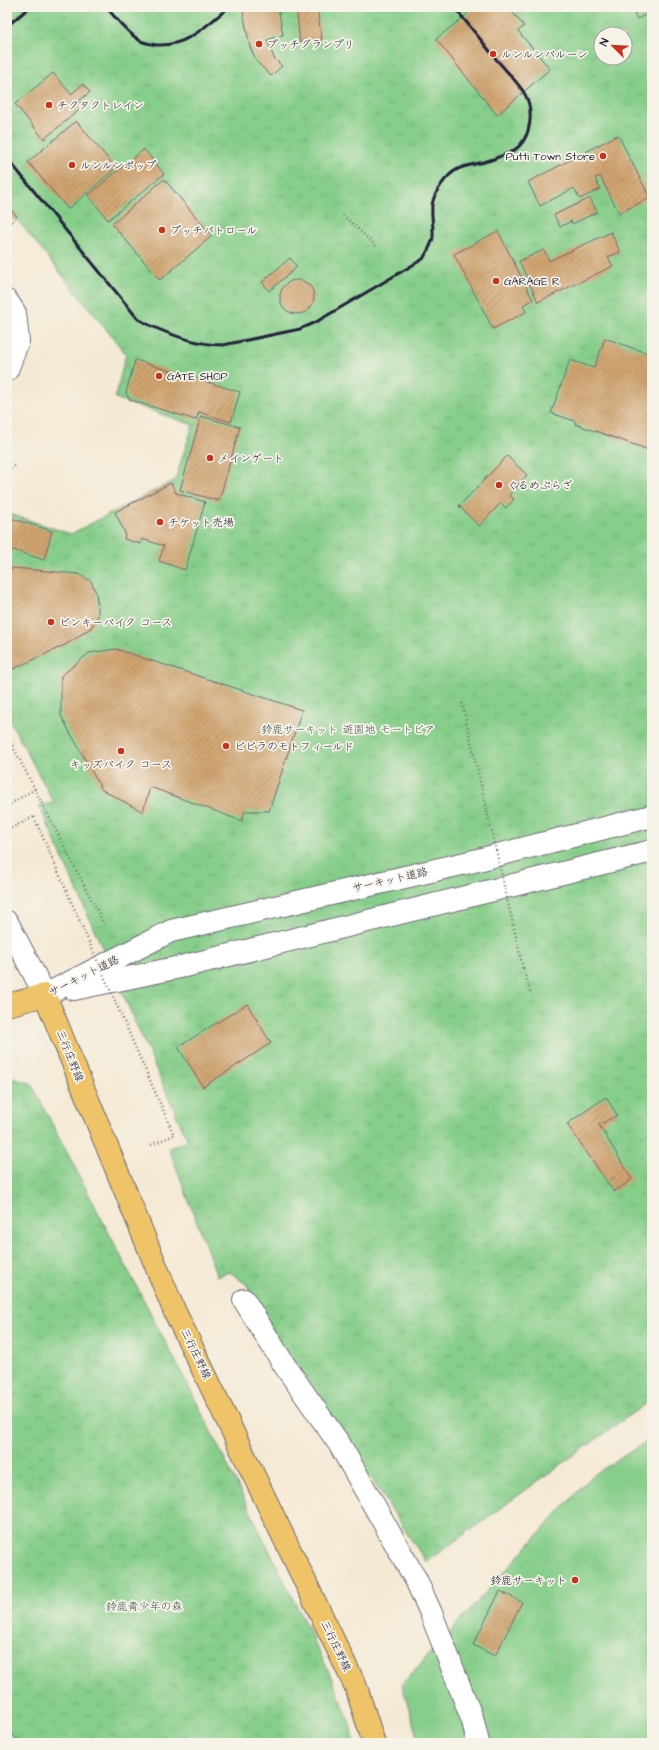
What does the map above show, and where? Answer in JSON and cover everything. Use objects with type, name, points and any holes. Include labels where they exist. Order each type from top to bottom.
[{"type":"main road","points":[[7,1005],[45,995]]},
{"type":"main road","name":"三行庄野線","points":[[45,995],[174,1310],[356,1687],[374,1743]]},
{"type":"street","points":[[7,301],[15,314],[18,341],[7,370]]},
{"type":"street","name":"サーキット道路","points":[[45,995],[171,931],[470,862],[652,816]]},
{"type":"street","name":"サーキット道路","points":[[45,995],[185,966],[652,851]]},
{"type":"street","points":[[7,922],[45,995]]},
{"type":"street","points":[[244,1300],[286,1366],[340,1445],[416,1580],[431,1613],[473,1721],[478,1743]]},
{"type":"path","points":[[343,215],[376,246]]},
{"type":"path","points":[[7,471],[16,465]]},
{"type":"path","points":[[462,704],[523,968],[531,995]]},
{"type":"path","points":[[7,735],[104,924]]},
{"type":"path","points":[[7,806],[35,789]]},
{"type":"path","points":[[11,828],[34,817],[174,1134],[150,1145]]},
{"type":"path","points":[[7,1730],[23,1743]]},
{"type":"green space","name":"鈴鹿サーキット 遊園地 モートピア","points":[[7,7],[652,7],[652,1399],[426,1562],[298,1366],[267,1333],[260,1310],[247,1285],[230,1272],[217,1276],[169,1148],[188,1141],[39,805],[54,803],[7,715],[7,513],[71,534],[175,480],[193,425],[115,398],[126,354],[7,207]]},
{"type":"green space","name":"鈴鹿青少年の森","points":[[7,1077],[31,1083],[195,1399],[329,1672],[347,1715],[355,1743],[7,1743]]},
{"type":"green space","name":"鈴鹿サーキット","points":[[652,1438],[652,1743],[419,1743],[402,1684],[592,1476]]},
{"type":"building","name":"プッチグランプリ","points":[[242,7],[278,7],[283,35],[267,40],[274,58],[282,66],[271,76],[257,62],[250,47]]},
{"type":"building","points":[[296,7],[317,7],[322,42],[300,43]]},
{"type":"building","name":"ルンルンバルーン","points":[[476,7],[508,7],[524,26],[518,31],[550,69],[497,115],[436,39]]},
{"type":"building","points":[[631,7],[652,7],[652,12],[637,19]]},
{"type":"building","name":"チクタクトレイン","points":[[53,73],[71,94],[83,84],[90,92],[79,101],[84,106],[44,139],[15,104]]},
{"type":"building","name":"ルンルンポップ","points":[[76,121],[116,168],[68,209],[28,162]]},
{"type":"building","name":"Putti Town Store","points":[[618,135],[650,198],[619,213],[600,176],[595,178],[600,189],[580,199],[574,188],[540,206],[528,182]]},
{"type":"building","points":[[144,149],[164,174],[108,220],[88,195]]},
{"type":"building","name":"プッチパトロール","points":[[164,179],[212,236],[160,280],[112,224]]},
{"type":"building","points":[[590,198],[597,212],[572,224],[571,221],[560,227],[554,215]]},
{"type":"building","points":[[7,205],[17,217],[7,226]]},
{"type":"building","name":"GARAGE R","points":[[498,231],[533,300],[523,305],[526,312],[493,329],[454,254]]},
{"type":"building","points":[[611,232],[620,252],[608,257],[613,266],[538,302],[519,261],[544,250],[549,261]]},
{"type":"building","points":[[290,258],[297,267],[269,291],[262,282]]},
{"type":"building","points":[[297,280],[309,285],[314,297],[309,309],[297,314],[285,309],[280,297],[285,285]]},
{"type":"building","points":[[605,338],[652,355],[652,451],[575,424],[575,421],[551,413],[570,360],[594,368]]},
{"type":"building","name":"GATE SHOP","points":[[135,360],[240,392],[231,422],[199,412],[196,420],[130,400],[126,393]]},
{"type":"building","name":"メインゲート","points":[[201,416],[240,427],[219,501],[180,490]]},
{"type":"building","name":"ぐるめぷらざ","points":[[507,456],[527,475],[509,495],[514,499],[506,508],[501,503],[479,526],[459,506]]},
{"type":"building","name":"チケット売場","points":[[171,483],[176,493],[205,502],[185,570],[159,561],[164,546],[142,539],[141,544],[124,539],[125,533],[115,512]]},
{"type":"building","points":[[7,517],[52,531],[44,560],[7,548]]},
{"type":"building","name":"ピンキーバイク コース","points":[[14,568],[78,574],[91,581],[96,593],[98,616],[91,628],[67,644],[11,670],[7,665],[7,571]]},
{"type":"building","points":[[116,649],[302,710],[269,811],[245,811],[242,821],[150,787],[143,812],[102,790],[61,716],[61,676],[89,653]]},
{"type":"building","points":[[247,1004],[271,1043],[203,1087],[178,1047]]},
{"type":"building","points":[[606,1097],[617,1115],[599,1125],[632,1179],[614,1192],[567,1124]]},
{"type":"building","points":[[500,1591],[522,1602],[495,1656],[473,1645]]},
{"type":"railway","points":[[7,26],[30,7]]},
{"type":"railway","points":[[106,7],[121,25],[134,37],[143,42],[157,45],[168,45],[187,39],[196,34],[229,7]]},
{"type":"railway","points":[[7,158],[138,319],[157,329],[179,337],[202,343],[223,345],[300,329],[316,322],[423,259],[433,237],[432,205],[436,192],[447,177],[460,168],[488,161],[513,151],[519,146],[528,131],[530,123],[529,106],[523,91],[454,7]]},
{"type":"place","name":"プッチグランプリ","points":[[259,44]]},
{"type":"place","name":"ルンルンバルーン","points":[[493,54]]},
{"type":"place","name":"チクタクトレイン","points":[[49,105]]},
{"type":"place","name":"Putti Town Store","points":[[603,156]]},
{"type":"place","name":"ルンルンポップ","points":[[72,165]]},
{"type":"place","name":"プッチパトロール","points":[[162,230]]},
{"type":"place","name":"GARAGE R","points":[[496,281]]},
{"type":"place","name":"GATE SHOP","points":[[159,376]]},
{"type":"place","name":"メインゲート","points":[[210,458]]},
{"type":"place","name":"ぐるめぷらざ","points":[[499,485]]},
{"type":"place","name":"チケット売場","points":[[160,522]]},
{"type":"place","name":"ピンキーバイク コース","points":[[51,622]]},
{"type":"place","name":"ピピラのモトフィールド","points":[[226,746]]},
{"type":"place","name":"キッズバイク コース","points":[[121,751]]},
{"type":"place","name":"鈴鹿サーキット","points":[[575,1580]]}]
